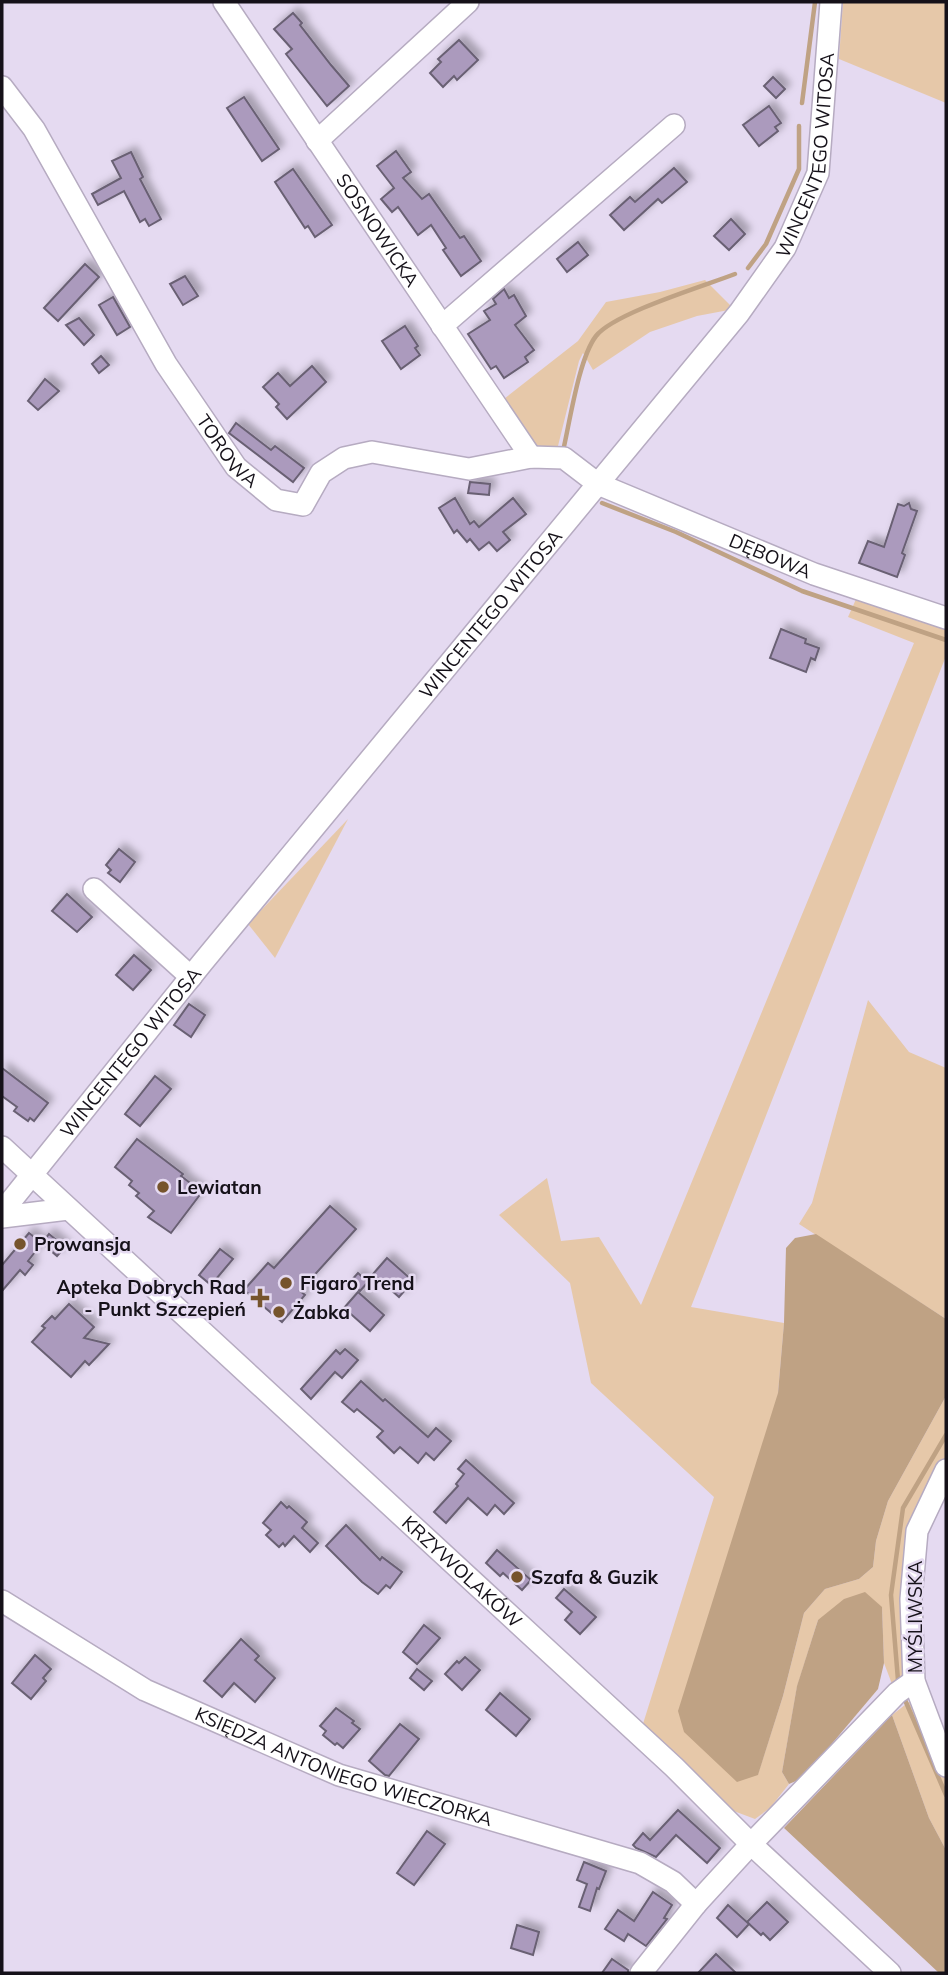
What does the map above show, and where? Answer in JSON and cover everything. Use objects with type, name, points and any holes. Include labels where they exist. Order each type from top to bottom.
[{"type":"street","name":"SOSNOWICKA","points":[[223,2],[531,457]]},
{"type":"street","points":[[317,141],[468,2]]},
{"type":"street","name":"WINCENTEGO WITOSA","points":[[2,1215],[191,977],[739,313],[785,248],[818,173],[831,2]]},
{"type":"street","name":"TOROWA","points":[[2,87],[34,129],[166,364],[236,467],[276,500],[303,505],[321,472],[344,458],[372,452],[469,469],[531,457],[564,458],[598,484]]},
{"type":"street","points":[[442,326],[674,125]]},
{"type":"street","name":"DĘBOWA","points":[[598,484],[814,574],[946,618]]},
{"type":"street","points":[[94,889],[191,977]]},
{"type":"street","name":"KRZYWOLAKÓW","points":[[2,1147],[674,1767],[751,1844],[890,1973]]},
{"type":"street","points":[[2,1215],[68,1209]]},
{"type":"street","name":"MYŚLIWSKA","points":[[946,1470],[916,1531],[911,1599],[914,1681],[946,1766]]},
{"type":"street","name":"KSIĘDZA ANTONIEGO WIECZORKA","points":[[2,1601],[145,1690],[314,1765],[338,1775],[640,1863],[673,1882],[696,1904]]},
{"type":"street","points":[[641,1973],[696,1904],[751,1844],[897,1693],[914,1681]]},
{"type":"shaded area","points":[[843,2],[946,2],[946,103],[839,59]]},
{"type":"shaded area","points":[[705,280],[734,309],[697,316],[650,332],[593,370],[583,353],[557,450],[531,444],[504,399],[578,341],[606,302]]},
{"type":"shaded area","points":[[857,597],[946,624],[946,656],[691,1307],[784,1323],[758,1774],[783,1696],[804,1613],[825,1589],[859,1579],[873,1567],[876,1541],[888,1501],[946,1396],[946,1496],[913,1530],[907,1673],[892,1684],[884,1663],[882,1607],[818,1620],[797,1687],[782,1772],[789,1784],[770,1808],[755,1819],[731,1810],[642,1727],[714,1497],[591,1383],[570,1283],[499,1215],[547,1178],[561,1241],[599,1237],[641,1305],[914,643],[848,617]]},
{"type":"shaded area","points":[[348,819],[275,958],[248,924]]},
{"type":"shaded area","points":[[868,1000],[909,1052],[946,1068],[946,1319],[799,1224],[812,1203]]},
{"type":"shaded area","points":[[816,1234],[946,1319],[946,1396],[888,1501],[876,1541],[873,1567],[859,1579],[825,1589],[804,1613],[783,1696],[758,1775],[737,1782],[684,1732],[678,1711],[778,1393],[784,1323],[786,1248],[795,1238]]},
{"type":"shaded area","points":[[865,1592],[882,1607],[884,1663],[878,1689],[803,1778],[789,1784],[782,1772],[797,1686],[818,1620],[844,1599]]},
{"type":"shaded area","points":[[914,1698],[946,1780],[946,1850],[929,1818],[892,1715]]},
{"type":"shaded area","points":[[892,1715],[929,1818],[946,1850],[946,1973],[939,1973],[784,1828]]},
{"type":"building","points":[[293,13],[349,86],[327,106],[286,54],[292,49],[274,29]]},
{"type":"building","points":[[459,40],[478,60],[457,80],[454,76],[443,87],[430,73],[441,62],[438,59]]},
{"type":"building","points":[[773,77],[785,89],[776,98],[764,86]]},
{"type":"building","points":[[244,97],[279,149],[262,161],[227,108]]},
{"type":"building","points":[[769,106],[781,123],[775,127],[778,131],[759,146],[743,125]]},
{"type":"building","points":[[396,151],[411,172],[403,178],[422,199],[429,194],[460,238],[464,236],[481,261],[461,276],[443,250],[446,248],[431,225],[418,235],[398,207],[392,212],[381,199],[394,188],[377,166]]},
{"type":"building","points":[[131,152],[143,177],[140,179],[161,219],[149,226],[145,219],[140,222],[124,191],[98,205],[92,194],[121,178],[112,161]]},
{"type":"building","points":[[674,168],[687,182],[662,203],[658,199],[624,230],[610,215],[630,197],[635,202]]},
{"type":"building","points":[[293,169],[332,225],[315,237],[308,226],[305,228],[275,182]]},
{"type":"building","points":[[731,219],[745,234],[729,250],[714,236]]},
{"type":"building","points":[[578,242],[588,255],[567,272],[557,259]]},
{"type":"building","points":[[85,264],[99,277],[58,321],[44,308]]},
{"type":"building","points":[[185,276],[198,296],[183,305],[170,284]]},
{"type":"building","points":[[504,289],[509,298],[514,295],[526,316],[515,325],[534,350],[525,357],[528,362],[504,378],[496,366],[491,369],[468,334],[490,320],[484,311],[496,304],[493,299]]},
{"type":"building","points":[[113,297],[130,327],[117,335],[99,305]]},
{"type":"building","points":[[79,318],[94,335],[84,345],[66,325]]},
{"type":"building","points":[[405,326],[418,346],[415,348],[420,355],[401,369],[382,341]]},
{"type":"building","points":[[101,356],[109,365],[99,373],[92,364]]},
{"type":"building","points":[[312,366],[326,382],[287,419],[276,407],[279,404],[263,387],[278,373],[290,386]]},
{"type":"building","points":[[45,379],[59,391],[38,410],[28,401]]},
{"type":"building","points":[[236,423],[271,450],[275,446],[304,468],[293,482],[229,433]]},
{"type":"building","points":[[470,482],[490,484],[489,495],[468,493]]},
{"type":"building","points":[[455,498],[470,524],[474,521],[479,527],[513,498],[526,514],[503,532],[510,540],[497,551],[489,542],[479,550],[470,539],[467,542],[457,530],[454,533],[439,508]]},
{"type":"building","points":[[909,503],[911,509],[917,511],[902,553],[905,555],[897,577],[859,563],[868,541],[884,547],[898,504],[904,506]]},
{"type":"building","points":[[781,629],[806,639],[805,643],[819,648],[815,660],[811,658],[806,672],[770,658]]},
{"type":"building","points":[[119,849],[135,862],[120,882],[108,873],[111,870],[106,865]]},
{"type":"building","points":[[67,894],[92,917],[77,932],[52,911]]},
{"type":"building","points":[[134,955],[151,970],[133,990],[116,975]]},
{"type":"building","points":[[189,1004],[205,1015],[191,1037],[174,1025]]},
{"type":"building","points":[[2,1068],[48,1103],[34,1121],[30,1118],[28,1121],[14,1111],[17,1107],[2,1096]]},
{"type":"building","points":[[155,1076],[171,1089],[140,1126],[125,1114]]},
{"type":"building","name":"Lewiatan","points":[[137,1139],[202,1192],[171,1233],[148,1217],[154,1211],[136,1196],[139,1193],[129,1185],[132,1181],[115,1167]]},
{"type":"building","points":[[330,1206],[356,1229],[300,1291],[305,1295],[282,1322],[244,1290],[268,1263],[274,1268]]},
{"type":"building","points":[[29,1233],[42,1243],[28,1261],[33,1265],[25,1275],[20,1270],[2,1291],[2,1265]]},
{"type":"building","points":[[49,1234],[65,1247],[57,1256],[42,1243]]},
{"type":"building","points":[[220,1249],[233,1259],[211,1285],[199,1275]]},
{"type":"building","points":[[387,1258],[413,1281],[399,1297],[373,1274]]},
{"type":"building","points":[[358,1273],[368,1282],[360,1291],[350,1282]]},
{"type":"building","points":[[358,1292],[384,1315],[370,1331],[344,1308]]},
{"type":"building","points":[[69,1304],[94,1327],[84,1338],[109,1344],[89,1365],[85,1361],[71,1377],[32,1342],[45,1328],[42,1326],[52,1316],[55,1319]]},
{"type":"building","points":[[345,1349],[358,1360],[342,1378],[335,1372],[311,1399],[301,1389],[336,1350],[340,1354]]},
{"type":"building","points":[[361,1381],[428,1437],[436,1428],[451,1441],[434,1460],[426,1453],[418,1463],[400,1447],[394,1453],[377,1437],[383,1431],[357,1409],[354,1412],[342,1402]]},
{"type":"building","points":[[466,1460],[514,1503],[504,1514],[495,1505],[487,1515],[468,1498],[446,1523],[434,1512],[458,1486],[456,1484],[464,1474],[458,1469]]},
{"type":"building","points":[[281,1502],[307,1522],[302,1528],[318,1543],[310,1552],[294,1536],[285,1546],[283,1543],[279,1547],[266,1535],[271,1530],[263,1523]]},
{"type":"building","points":[[346,1525],[380,1560],[382,1557],[402,1572],[390,1588],[386,1585],[378,1594],[326,1546]]},
{"type":"building","points":[[497,1550],[531,1580],[522,1590],[503,1573],[500,1576],[486,1563]]},
{"type":"building","points":[[564,1589],[596,1617],[580,1634],[565,1620],[572,1612],[556,1598]]},
{"type":"building","points":[[424,1625],[440,1638],[417,1664],[403,1652]]},
{"type":"building","points":[[241,1639],[259,1656],[255,1660],[275,1678],[255,1702],[234,1683],[222,1697],[204,1681]]},
{"type":"building","points":[[35,1655],[51,1669],[43,1678],[46,1681],[31,1699],[12,1683]]},
{"type":"building","points":[[465,1657],[480,1670],[462,1690],[445,1674],[457,1661],[459,1663]]},
{"type":"building","points":[[417,1669],[432,1681],[424,1690],[410,1678]]},
{"type":"building","points":[[500,1693],[530,1719],[516,1736],[486,1710]]},
{"type":"building","points":[[336,1708],[360,1729],[343,1748],[323,1735],[326,1731],[320,1726]]},
{"type":"building","points":[[400,1724],[419,1739],[389,1776],[385,1775],[369,1761]]},
{"type":"building","points":[[678,1810],[720,1848],[707,1863],[676,1835],[656,1857],[633,1845],[643,1833],[650,1840]]},
{"type":"building","points":[[427,1831],[445,1844],[414,1885],[397,1873]]},
{"type":"building","points":[[584,1862],[606,1871],[590,1911],[579,1907],[587,1884],[577,1880]]},
{"type":"building","points":[[653,1892],[672,1905],[664,1918],[667,1919],[646,1946],[628,1934],[624,1941],[605,1929],[618,1910],[634,1921]]},
{"type":"building","points":[[767,1902],[788,1922],[770,1940],[747,1922]]},
{"type":"building","points":[[728,1905],[749,1924],[737,1937],[717,1918]]},
{"type":"building","points":[[517,1925],[539,1932],[533,1955],[511,1948]]},
{"type":"building","points":[[716,1954],[736,1973],[698,1973]]},
{"type":"building","points":[[612,1959],[628,1970],[628,1973],[602,1973]]},
{"type":"waterway","points":[[802,103],[815,2]]},
{"type":"waterway","points":[[748,268],[766,244],[799,169],[799,126]]},
{"type":"waterway","points":[[563,451],[580,374],[596,336],[606,327],[640,309],[735,274]]},
{"type":"waterway","points":[[602,503],[676,532],[802,591],[946,640]]},
{"type":"waterway","points":[[898,1680],[891,1595],[903,1508],[946,1435]]},
{"type":"waterway","points":[[905,1700],[946,1795]]},
{"type":"place","name":"Lewiatan","points":[[163,1187]]},
{"type":"place","name":"Prowansja","points":[[20,1244]]},
{"type":"place","name":"Figaro Trend","points":[[286,1283]]},
{"type":"place","name":"Apteka Dobrych Rad - Punkt Szczepień","points":[[260,1298]]},
{"type":"place","name":"Żabka","points":[[279,1312]]},
{"type":"place","name":"Szafa & Guzik","points":[[517,1577]]}]
